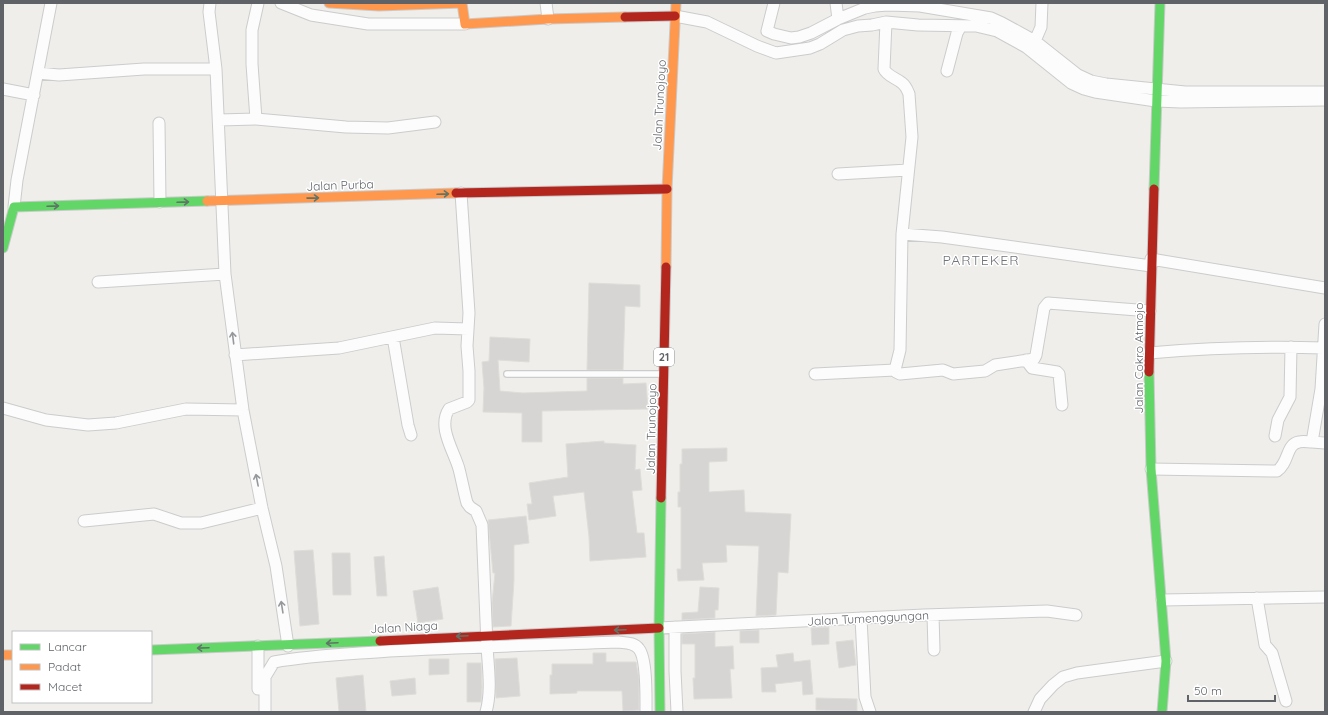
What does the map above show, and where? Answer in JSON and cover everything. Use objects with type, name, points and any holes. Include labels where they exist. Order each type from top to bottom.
[{"type":"main road","points":[[329,3],[377,6],[424,15],[462,3],[465,24],[548,19],[675,16]]},
{"type":"main road","name":"Jalan Trunojoyo","points":[[660,712],[659,628],[667,189],[676,3]]},
{"type":"main road","name":"Jalan Cokro Atmojo","points":[[1160,3],[1149,353],[1151,469],[1166,661],[1162,712]]},
{"type":"main road","name":"Jalan Purba","points":[[14,207],[461,193],[667,189]]},
{"type":"main road","points":[[3,248],[14,207]]},
{"type":"main road","name":"Jalan Niaga","points":[[152,650],[288,646],[486,635],[659,628]]},
{"type":"street","points":[[14,207],[17,180],[51,3]]},
{"type":"street","points":[[210,3],[209,12],[216,69],[219,120],[225,274],[243,410],[262,508],[276,566],[288,646]]},
{"type":"street","points":[[256,119],[252,64],[252,30],[258,3]]},
{"type":"street","points":[[281,3],[311,15],[368,24],[424,15],[465,24]]},
{"type":"street","points":[[546,3],[548,19]]},
{"type":"street","points":[[759,47],[767,31],[774,3]]},
{"type":"street","points":[[836,3],[838,19]]},
{"type":"street","points":[[1034,41],[1041,27],[1042,3]]},
{"type":"street","points":[[767,31],[791,38],[798,37],[865,8],[882,5],[920,6],[976,26],[1034,41],[1078,75],[1091,81],[1157,96]]},
{"type":"street","points":[[675,16],[707,22],[759,47],[776,53],[810,48],[820,44],[843,30],[858,26],[886,22],[918,25],[954,18],[990,18],[1002,23],[1020,38],[1026,48],[1071,83],[1084,89],[1116,96],[1273,97],[1313,96],[1325,92]]},
{"type":"street","points":[[947,71],[957,33],[954,18]]},
{"type":"street","points":[[886,22],[885,72],[907,88],[909,94],[912,137],[902,234],[900,350],[895,370]]},
{"type":"street","points":[[38,73],[59,74],[144,69],[216,69]]},
{"type":"street","points":[[3,89],[34,94]]},
{"type":"street","points":[[1313,96],[1325,100]]},
{"type":"street","points":[[219,120],[256,119],[346,127],[388,128],[435,122]]},
{"type":"street","points":[[159,123],[160,202]]},
{"type":"street","points":[[838,174],[908,170]]},
{"type":"street","points":[[461,193],[469,313],[467,346],[469,400],[449,409],[444,418],[449,445],[459,469],[467,504],[476,511],[482,525],[489,676],[489,699],[486,712]]},
{"type":"street","points":[[902,234],[942,237],[1151,262],[1325,288]]},
{"type":"street","points":[[98,282],[225,274]]},
{"type":"street","points":[[815,374],[895,370],[900,374],[943,370],[953,374],[985,371],[995,365],[1034,359],[1044,308],[1048,303],[1150,311]]},
{"type":"street","points":[[1312,442],[1321,389],[1325,324]]},
{"type":"street","points":[[236,354],[339,348],[435,328],[468,329]]},
{"type":"street","points":[[393,337],[411,435]]},
{"type":"street","points":[[1274,436],[1278,420],[1290,397],[1291,347]]},
{"type":"street","points":[[1149,353],[1196,349],[1291,347],[1324,348]]},
{"type":"street","points":[[1026,360],[1032,368],[1057,372],[1059,374],[1062,405]]},
{"type":"street","points":[[3,408],[46,420],[88,425],[116,423],[186,409],[243,410]]},
{"type":"street","points":[[1151,469],[1277,471],[1282,468],[1291,447],[1294,444],[1298,442],[1325,442]]},
{"type":"street","points":[[84,520],[154,514],[181,523],[192,524],[262,508]]},
{"type":"street","points":[[1162,600],[1257,598],[1325,599]]},
{"type":"street","points":[[1257,598],[1265,645],[1272,653],[1286,701]]},
{"type":"street","name":"Jalan Tumenggungan","points":[[659,628],[1047,611],[1076,615]]},
{"type":"street","points":[[933,615],[934,650]]},
{"type":"street","points":[[861,618],[865,697],[870,712]]},
{"type":"street","points":[[675,628],[674,672],[676,712]]},
{"type":"street","points":[[265,712],[266,677],[274,662],[336,655],[413,650],[618,642],[632,644],[639,648],[643,657],[646,712]]},
{"type":"street","points":[[258,646],[258,712]]},
{"type":"street","points":[[1034,712],[1040,699],[1063,677],[1077,673],[1166,661]]},
{"type":"lane","points":[[507,374],[664,374]]},
{"type":"building","points":[[589,283],[640,285],[640,307],[625,306],[623,370],[587,370]]},
{"type":"building","points":[[490,337],[530,339],[529,362],[498,360],[500,391],[523,393],[587,391],[587,378],[623,378],[623,384],[646,383],[648,409],[542,411],[542,442],[522,442],[522,413],[483,412],[484,388],[482,362],[489,361]]},
{"type":"building","points":[[604,441],[604,443],[636,445],[635,470],[640,469],[642,490],[632,491],[637,533],[644,533],[646,557],[590,561],[584,492],[553,496],[556,516],[529,520],[527,504],[532,504],[529,483],[568,477],[566,444]]},
{"type":"building","points":[[727,448],[727,461],[709,462],[709,492],[744,490],[745,512],[791,514],[788,573],[778,572],[776,615],[756,616],[759,546],[726,545],[727,562],[702,563],[704,580],[678,581],[677,569],[681,569],[681,507],[678,507],[678,492],[680,492],[680,464],[682,464],[682,449]]},
{"type":"building","points":[[526,516],[529,543],[514,545],[514,580],[511,626],[493,627],[492,603],[495,573],[493,573],[488,520]]},
{"type":"building","points":[[313,550],[319,624],[300,626],[294,551]]},
{"type":"building","points":[[332,553],[350,553],[351,595],[333,595]]},
{"type":"building","points":[[384,556],[387,596],[377,596],[374,557]]},
{"type":"building","points":[[438,587],[443,619],[418,623],[413,591]]},
{"type":"building","points":[[700,587],[719,588],[718,610],[715,610],[715,618],[682,620],[682,613],[698,612]]},
{"type":"building","points":[[829,627],[829,644],[812,645],[811,628]]},
{"type":"building","points":[[759,630],[759,643],[740,643],[740,631]]},
{"type":"building","points":[[715,632],[715,647],[733,646],[734,669],[730,669],[732,698],[694,699],[693,678],[695,678],[695,644],[682,644],[682,634]]},
{"type":"building","points":[[853,640],[856,665],[839,668],[836,642]]},
{"type":"building","points":[[593,653],[606,653],[606,662],[636,662],[639,679],[639,710],[623,711],[622,691],[577,691],[577,693],[550,694],[550,675],[552,675],[552,664],[593,664]]},
{"type":"building","points":[[793,653],[794,662],[810,660],[813,694],[803,695],[802,681],[775,684],[776,692],[762,692],[761,668],[778,667],[776,655]]},
{"type":"building","points":[[517,658],[520,696],[496,698],[495,659]]},
{"type":"building","points":[[429,659],[449,659],[449,674],[429,675]]},
{"type":"building","points":[[467,663],[481,663],[481,702],[467,702]]},
{"type":"building","points":[[363,675],[366,712],[339,712],[336,678]]},
{"type":"building","points":[[415,678],[416,694],[392,696],[390,681]]},
{"type":"building","points":[[816,698],[857,699],[857,711],[816,710]]},
{"type":"traffic: fast","points":[[1154,189],[1160,3]]},
{"type":"traffic: fast","points":[[3,248],[14,207],[207,201]]},
{"type":"traffic: fast","points":[[1149,372],[1151,469],[1166,661],[1162,712]]},
{"type":"traffic: fast","points":[[660,712],[659,628],[661,498]]},
{"type":"traffic: fast","points":[[152,650],[380,641]]},
{"type":"traffic: slow","points":[[329,3],[379,6],[462,3],[465,24],[548,19],[625,17]]},
{"type":"traffic: slow","points":[[666,267],[667,189],[676,3]]},
{"type":"traffic: slow","points":[[207,201],[456,193]]},
{"type":"traffic: slow","points":[[3,655],[12,655]]},
{"type":"traffic: jam","points":[[625,17],[675,16]]},
{"type":"traffic: jam","points":[[456,193],[667,189]]},
{"type":"traffic: jam","points":[[1149,372],[1154,189]]},
{"type":"traffic: jam","points":[[661,498],[666,267]]},
{"type":"traffic: jam","points":[[380,641],[659,628]]},
{"type":"district","name":"PARTEKER","points":[[981,260]]}]
